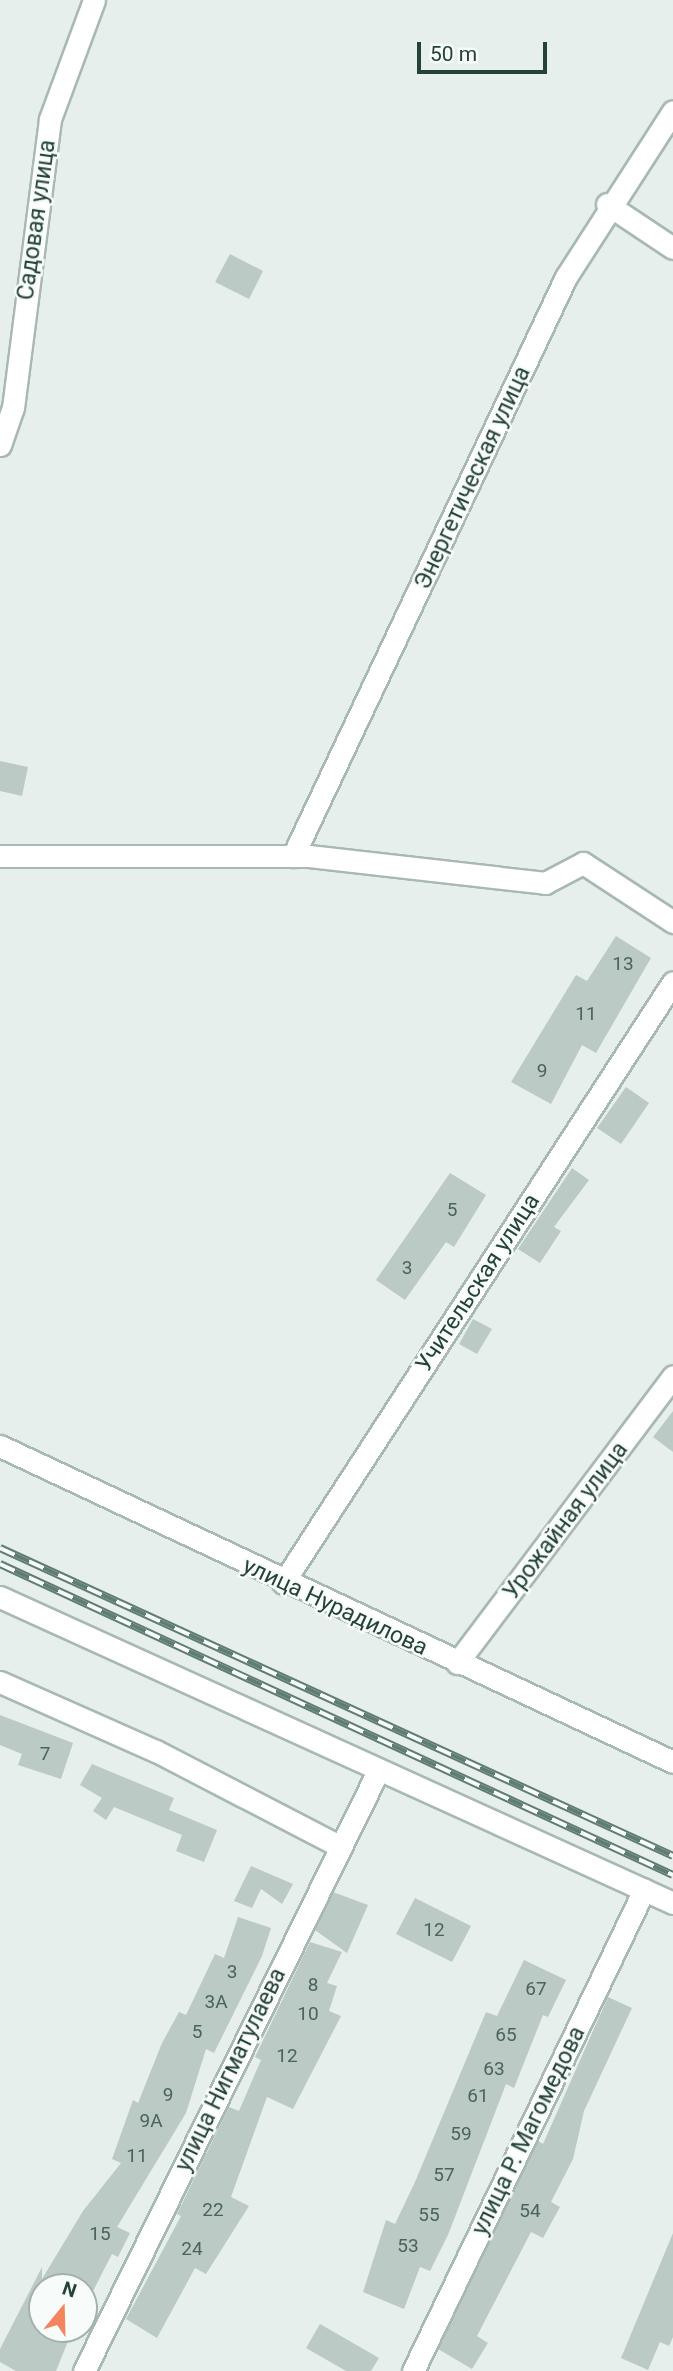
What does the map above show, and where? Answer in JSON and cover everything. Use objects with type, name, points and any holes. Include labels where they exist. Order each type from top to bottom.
[{"type":"street","name":"Садовая улица","points":[[0,445],[13,408],[50,119],[94,0]]},
{"type":"street","name":"Энергетическая улица","points":[[293,856],[566,277],[607,204],[673,111]]},
{"type":"street","points":[[607,204],[673,248]]},
{"type":"street","points":[[0,856],[293,856],[545,883],[583,863],[673,922]]},
{"type":"street","name":"Учительская улица","points":[[283,1584],[673,982]]},
{"type":"street","name":"Урожайная улица","points":[[457,1663],[673,1376]]},
{"type":"street","name":"улица Нурадилова","points":[[0,1446],[283,1584],[673,1762]]},
{"type":"street","points":[[0,1597],[673,1903]]},
{"type":"street","points":[[0,1682],[156,1751],[341,1847]]},
{"type":"street","name":"улица Нигматулаева","points":[[84,2371],[379,1769]]},
{"type":"street","name":"улица Р. Магомедова","points":[[413,2371],[645,1890]]},
{"type":"building","points":[[230,254],[263,271],[249,299],[215,282]]},
{"type":"building","points":[[0,761],[28,767],[22,796],[0,791]]},
{"type":"building","points":[[616,936],[651,958],[596,1053],[582,1045],[551,1104],[511,1082],[576,975],[587,981]]},
{"type":"building","points":[[626,1087],[649,1103],[621,1144],[597,1128]]},
{"type":"building","points":[[572,1168],[589,1180],[554,1227],[561,1231],[540,1263],[518,1249]]},
{"type":"building","points":[[450,1173],[486,1195],[454,1247],[446,1242],[405,1300],[376,1280]]},
{"type":"building","points":[[473,1319],[492,1329],[477,1354],[459,1344]]},
{"type":"building","points":[[673,1411],[673,1452],[653,1437]]},
{"type":"building","points":[[0,1715],[73,1743],[61,1779],[18,1765],[22,1754],[0,1745]]},
{"type":"building","points":[[92,1764],[174,1798],[169,1810],[217,1830],[204,1862],[176,1851],[182,1835],[114,1807],[106,1820],[93,1811],[102,1798],[80,1785]]},
{"type":"building","points":[[251,1866],[293,1884],[282,1904],[261,1889],[252,1908],[234,1901]]},
{"type":"building","points":[[333,1892],[368,1905],[347,1953],[315,1930]]},
{"type":"building","points":[[415,1898],[471,1926],[452,1962],[396,1934]]},
{"type":"building","points":[[238,1917],[271,1928],[262,1956],[214,2053],[206,2049],[186,2113],[117,2227],[130,2233],[118,2257],[112,2254],[98,2281],[98,2273],[46,2273],[83,2211],[121,2163],[112,2159],[133,2100],[138,2103],[162,2043],[179,2012],[186,2015],[215,1954],[224,1958]]},
{"type":"building","points":[[310,1942],[342,1952],[327,1983],[337,1986],[329,2011],[341,2016],[293,2109],[267,2097],[231,2197],[249,2206],[206,2274],[195,2268],[157,2338],[126,2319],[181,2216],[177,2214],[229,2107],[239,2111],[261,2060],[255,2057]]},
{"type":"building","points":[[524,1960],[566,1980],[548,2017],[543,2015],[514,2088],[506,2084],[448,2235],[430,2271],[420,2267],[404,2309],[363,2292],[386,2220],[395,2224],[486,2012],[497,2016]]},
{"type":"building","points":[[608,1997],[632,2008],[584,2111],[573,2159],[551,2202],[560,2207],[543,2238],[531,2232],[477,2336],[488,2343],[472,2369],[438,2349],[538,2141],[543,2144]]},
{"type":"building","points":[[673,2233],[673,2337],[669,2346],[660,2342],[648,2370],[621,2358]]},
{"type":"building","points":[[28,2294],[28,2343],[67,2343],[56,2371],[16,2371],[0,2362],[0,2349]]},
{"type":"building","points":[[320,2324],[379,2358],[371,2371],[346,2371],[306,2348]]},
{"type":"railway","points":[[0,1548],[673,1856]]},
{"type":"railway","points":[[0,1564],[673,1875]]}]
